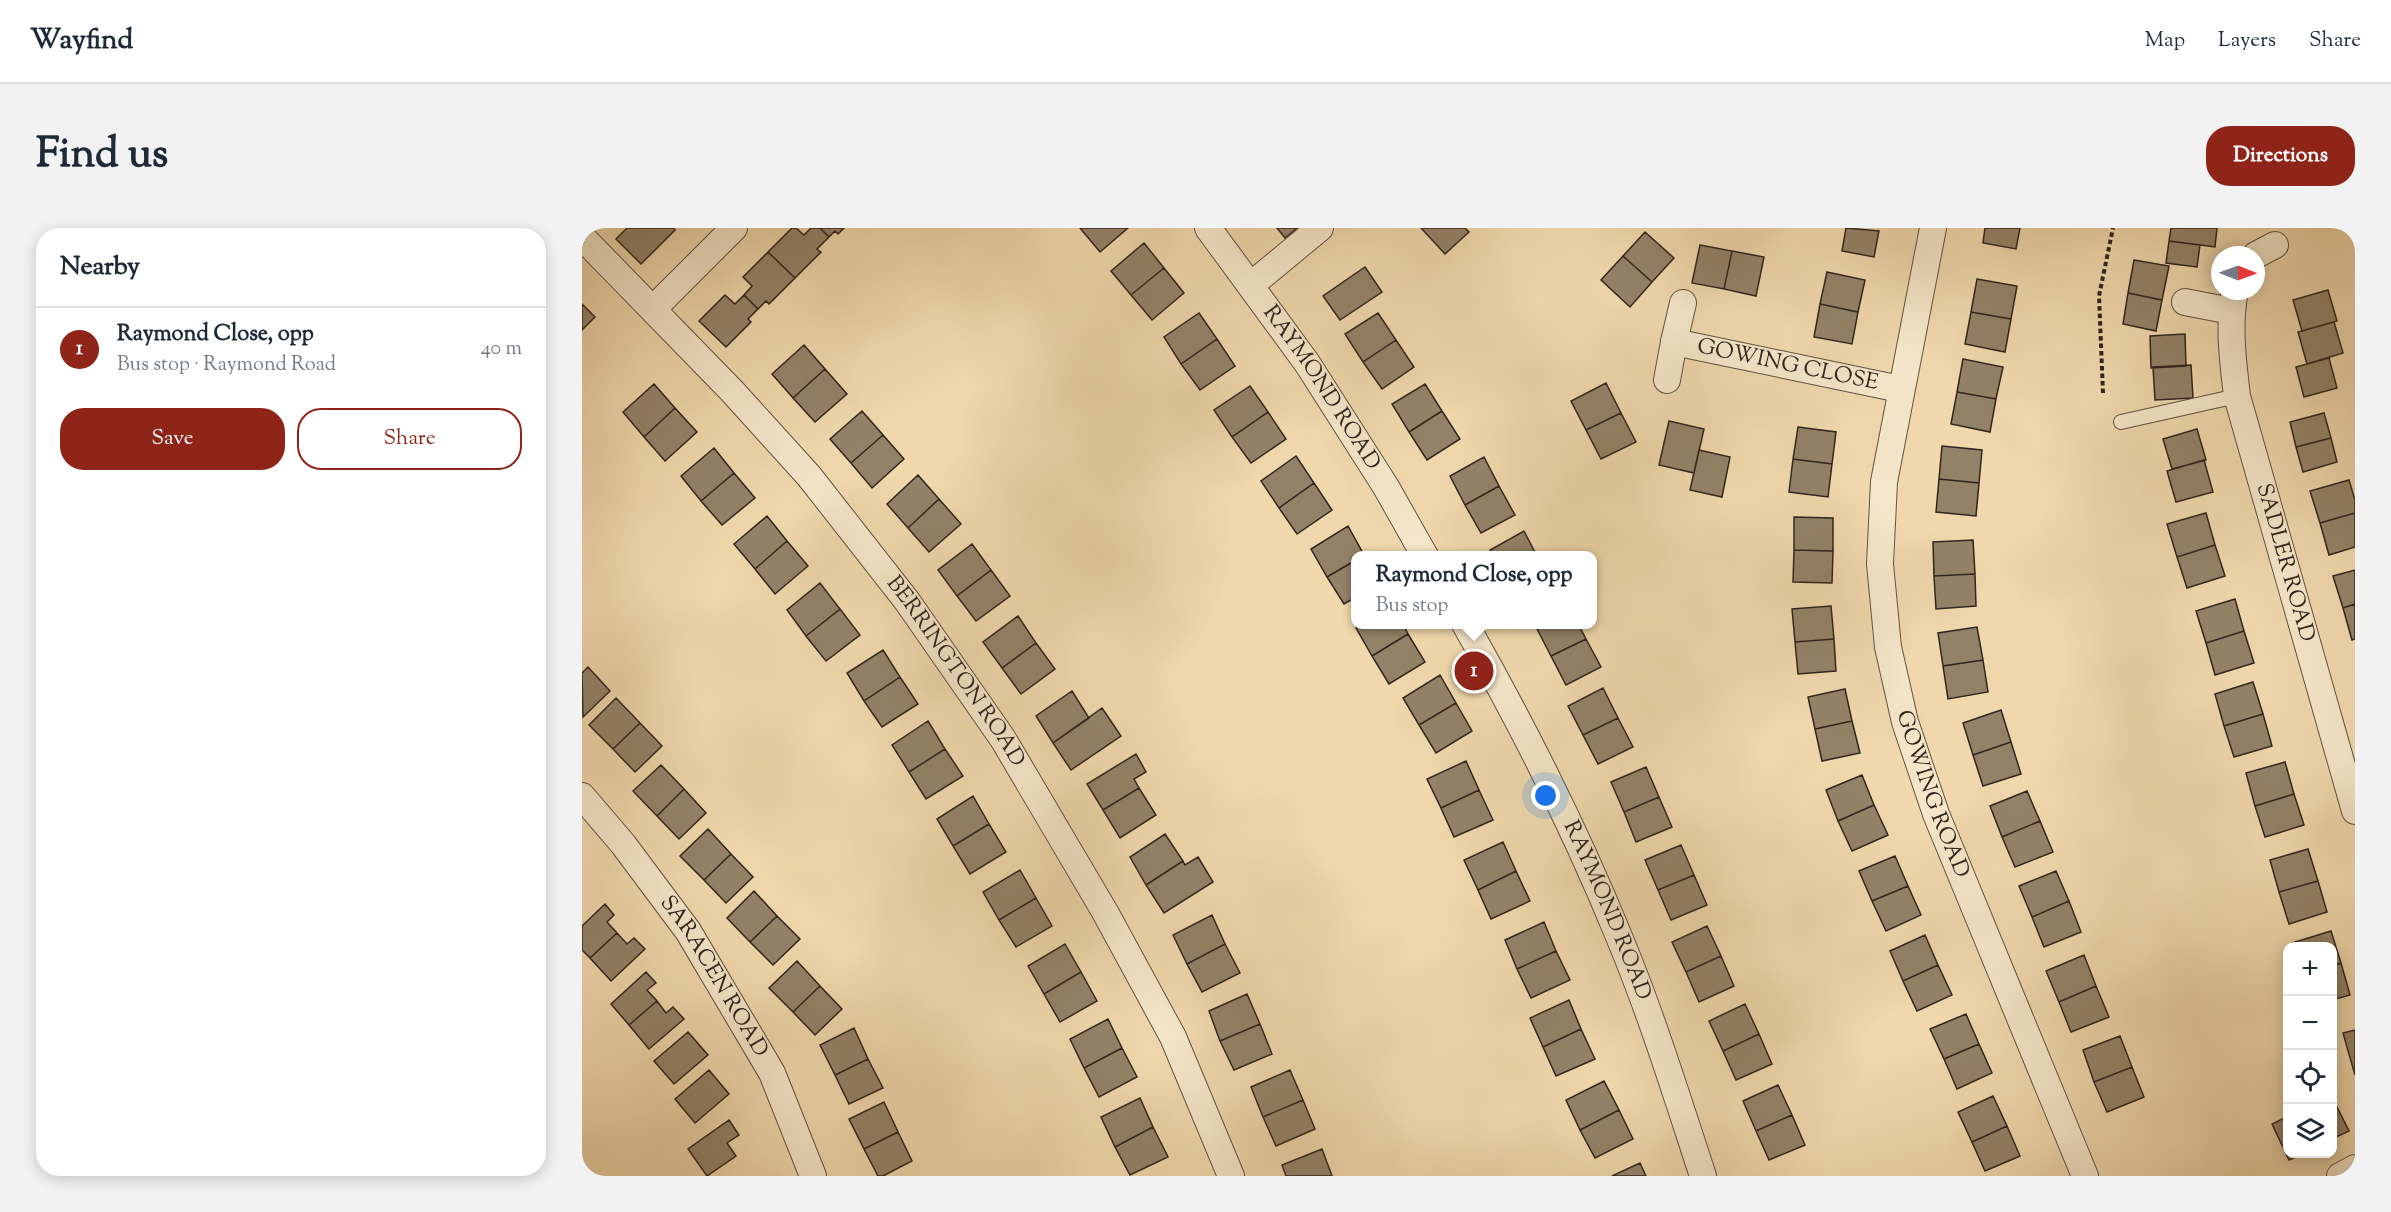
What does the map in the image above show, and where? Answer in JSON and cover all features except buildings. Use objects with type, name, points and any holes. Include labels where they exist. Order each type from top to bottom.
[{"type":"street","points":[[653,309],[734,228]]},
{"type":"street","name":"RAYMOND ROAD","points":[[1208,228],[1307,363],[1386,487],[1423,551]]},
{"type":"street","points":[[1251,285],[1320,228]]},
{"type":"street","name":"GOWING ROAD","points":[[1933,228],[1900,389],[1884,482],[1880,564],[1888,647],[1903,712],[1936,814],[2085,1176]]},
{"type":"street","name":"BERRINGTON ROAD","points":[[582,237],[653,309],[809,476],[907,601],[1003,739],[1105,912],[1173,1037],[1231,1176]]},
{"type":"street","name":"SADLER ROAD","points":[[2185,302],[2233,301],[2232,359],[2237,396],[2355,811]]},
{"type":"street","name":"GOWING CLOSE","points":[[1667,380],[1683,303]]},
{"type":"street","name":"GOWING CLOSE","points":[[1674,342],[1900,389]]},
{"type":"street","name":"RAYMOND ROAD","points":[[1468,629],[1554,791],[1621,940],[1679,1101],[1703,1176]]},
{"type":"street","name":"SARACEN ROAD","points":[[582,796],[623,844],[688,931],[772,1073],[813,1176]]},
{"type":"street","points":[[2340,1176],[2355,1168]]},
{"type":"lane","points":[[2121,422],[2237,396]]},
{"type":"path","points":[[2103,393],[2099,296],[2113,228]]},
{"type":"place","name":"Raymond Close, opp","points":[[1474,671]]}]
